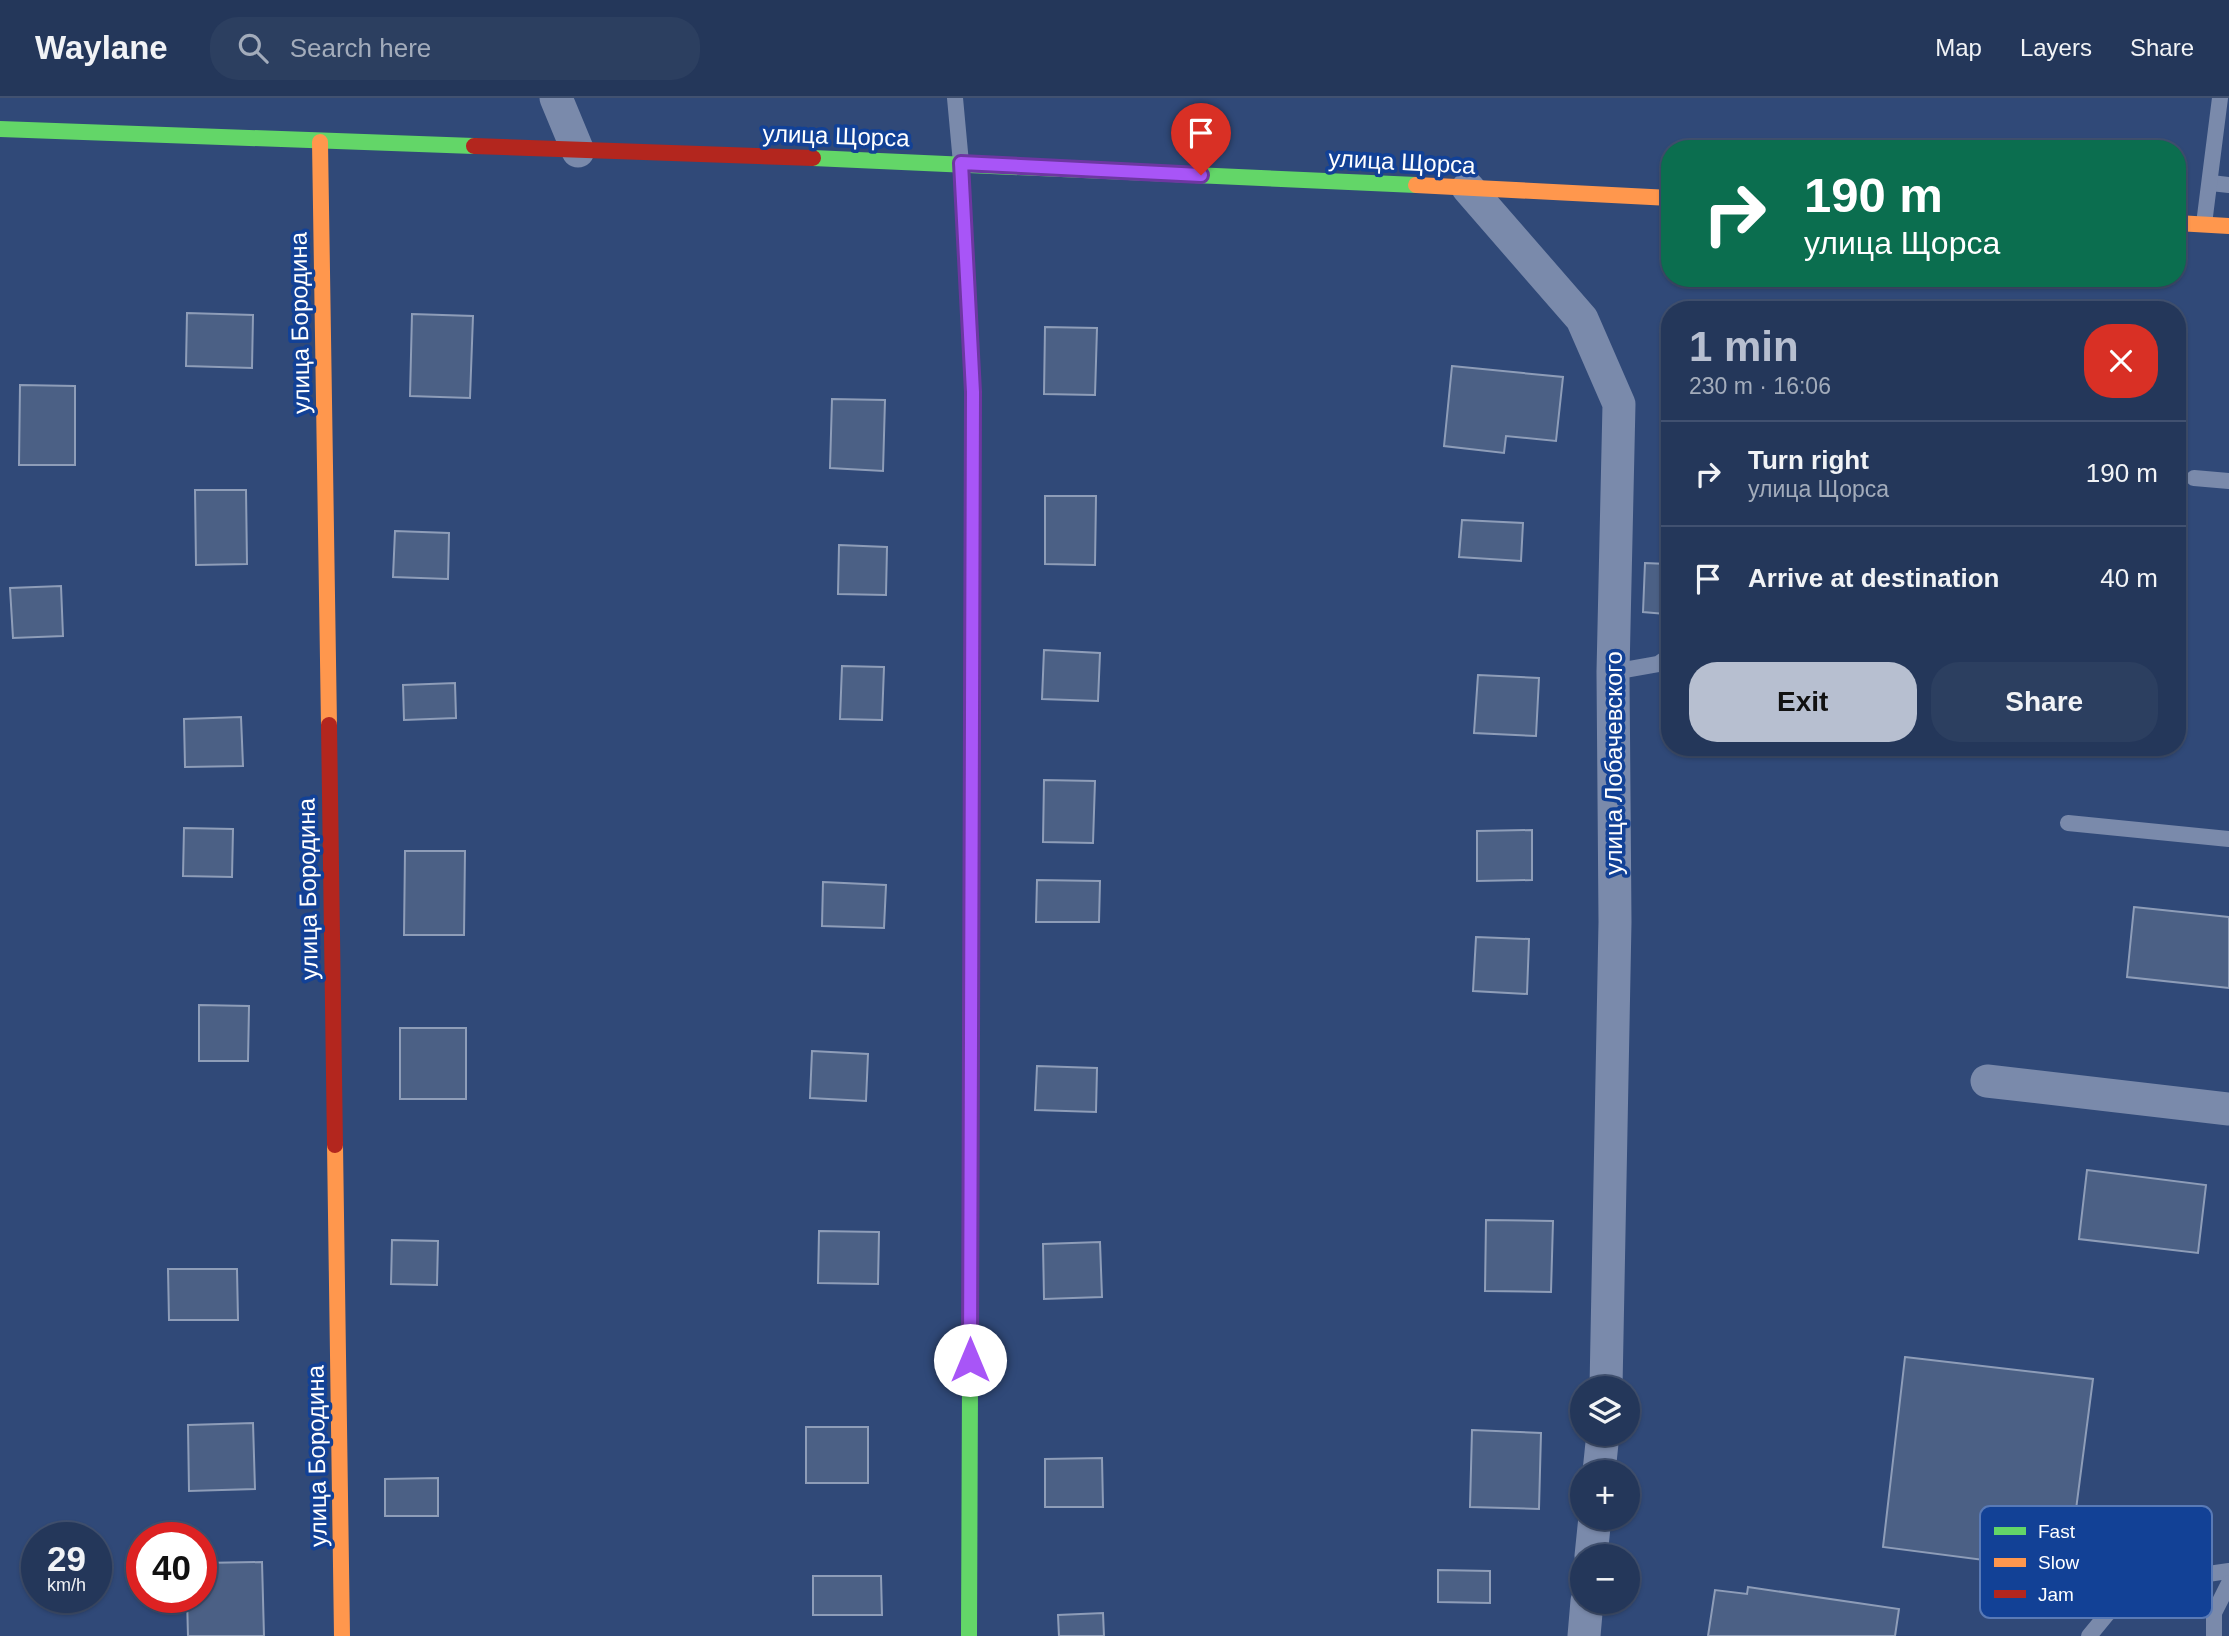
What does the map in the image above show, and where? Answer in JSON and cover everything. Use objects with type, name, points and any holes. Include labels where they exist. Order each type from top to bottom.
[{"type":"street","points":[[556,98],[578,151]]},
{"type":"street","name":"улица Щорса","points":[[0,129],[961,163],[1661,198]]},
{"type":"street","name":"улица Бородина","points":[[320,142],[342,1636]]},
{"type":"street","points":[[961,163],[973,392],[969,1636]]},
{"type":"street","name":"улица Лобачевского","points":[[1468,188],[1582,319],[1619,404],[1613,672],[1615,922],[1606,1376]]},
{"type":"street","points":[[2186,223],[2229,226]]},
{"type":"street","points":[[1987,1081],[2229,1109]]},
{"type":"street","points":[[1584,1636],[1586,1614]]},
{"type":"lane","points":[[955,98],[961,163]]},
{"type":"lane","points":[[2204,224],[2220,98]]},
{"type":"lane","points":[[2211,183],[2229,185]]},
{"type":"lane","points":[[2194,478],[2229,481]]},
{"type":"lane","points":[[1613,672],[1661,662]]},
{"type":"lane","points":[[2067,823],[2229,839]]},
{"type":"lane","points":[[2214,1636],[2214,1613],[2229,1583]]},
{"type":"lane","points":[[2089,1636],[2104,1618]]},
{"type":"building","points":[[187,313],[253,315],[252,368],[186,366]]},
{"type":"building","points":[[412,314],[473,316],[470,398],[410,396]]},
{"type":"building","points":[[1045,327],[1097,328],[1095,395],[1044,394]]},
{"type":"building","points":[[1452,366],[1563,377],[1556,441],[1506,436],[1504,453],[1444,446]]},
{"type":"building","points":[[20,385],[75,386],[75,465],[19,465]]},
{"type":"building","points":[[832,399],[885,400],[883,471],[830,468]]},
{"type":"building","points":[[195,490],[246,490],[247,564],[196,565]]},
{"type":"building","points":[[1045,496],[1096,496],[1095,565],[1045,564]]},
{"type":"building","points":[[1462,520],[1523,523],[1521,561],[1459,557]]},
{"type":"building","points":[[395,531],[449,533],[448,579],[393,577]]},
{"type":"building","points":[[839,545],[887,547],[886,595],[838,594]]},
{"type":"building","points":[[1645,563],[1661,564],[1661,614],[1643,612]]},
{"type":"building","points":[[61,586],[63,636],[13,638],[10,588]]},
{"type":"building","points":[[1044,650],[1100,653],[1098,701],[1042,699]]},
{"type":"building","points":[[842,666],[884,667],[882,720],[840,719]]},
{"type":"building","points":[[1478,675],[1539,678],[1536,736],[1474,733]]},
{"type":"building","points":[[455,683],[456,718],[404,720],[403,685]]},
{"type":"building","points":[[241,717],[243,766],[185,767],[184,719]]},
{"type":"building","points":[[1044,780],[1095,781],[1093,843],[1043,842]]},
{"type":"building","points":[[184,828],[233,829],[232,877],[183,876]]},
{"type":"building","points":[[1532,830],[1532,880],[1477,881],[1477,831]]},
{"type":"building","points":[[405,851],[465,851],[464,935],[404,935]]},
{"type":"building","points":[[1037,880],[1100,881],[1099,922],[1036,922]]},
{"type":"building","points":[[823,882],[886,885],[884,928],[822,926]]},
{"type":"building","points":[[2134,907],[2229,917],[2229,988],[2127,977]]},
{"type":"building","points":[[1476,937],[1529,939],[1527,994],[1473,991]]},
{"type":"building","points":[[199,1005],[249,1006],[248,1061],[199,1061]]},
{"type":"building","points":[[400,1028],[466,1028],[466,1099],[400,1099]]},
{"type":"building","points":[[812,1051],[868,1054],[866,1101],[810,1098]]},
{"type":"building","points":[[1037,1066],[1097,1068],[1096,1112],[1035,1110]]},
{"type":"building","points":[[2087,1170],[2206,1185],[2198,1253],[2079,1239]]},
{"type":"building","points":[[1486,1220],[1553,1221],[1551,1292],[1485,1291]]},
{"type":"building","points":[[819,1231],[879,1232],[878,1284],[818,1283]]},
{"type":"building","points":[[392,1240],[438,1241],[437,1285],[391,1284]]},
{"type":"building","points":[[1100,1242],[1102,1297],[1044,1299],[1043,1244]]},
{"type":"building","points":[[168,1269],[237,1269],[238,1320],[169,1320]]},
{"type":"building","points":[[1905,1357],[2093,1379],[2076,1506],[1980,1506],[1980,1560],[1883,1547]]},
{"type":"building","points":[[253,1423],[255,1489],[189,1491],[188,1425]]},
{"type":"building","points":[[806,1427],[868,1427],[868,1483],[806,1483]]},
{"type":"building","points":[[1472,1430],[1541,1433],[1539,1509],[1470,1507]]},
{"type":"building","points":[[1102,1458],[1103,1507],[1045,1507],[1045,1459]]},
{"type":"building","points":[[438,1478],[438,1516],[385,1516],[385,1479]]},
{"type":"building","points":[[262,1562],[264,1636],[188,1636],[187,1613],[217,1613],[217,1563]]},
{"type":"building","points":[[1438,1570],[1490,1571],[1490,1603],[1438,1602]]},
{"type":"building","points":[[813,1576],[881,1576],[882,1615],[813,1615]]},
{"type":"building","points":[[1748,1587],[1899,1609],[1895,1636],[1708,1636],[1715,1590],[1747,1594]]},
{"type":"building","points":[[1103,1613],[1104,1636],[1059,1636],[1058,1615]]},
{"type":"traffic: fast","points":[[0,129],[474,146]]},
{"type":"traffic: fast","points":[[813,158],[1416,185]]},
{"type":"traffic: fast","points":[[969,1636],[970,1384]]},
{"type":"traffic: slow","points":[[320,142],[329,725]]},
{"type":"traffic: slow","points":[[961,163],[973,392],[972,584]]},
{"type":"traffic: slow","points":[[1416,185],[1661,198]]},
{"type":"traffic: slow","points":[[2186,224],[2229,226]]},
{"type":"traffic: slow","points":[[970,1384],[971,961]]},
{"type":"traffic: slow","points":[[335,1145],[342,1636]]},
{"type":"traffic: jam","points":[[474,146],[813,158]]},
{"type":"traffic: jam","points":[[971,961],[972,584]]},
{"type":"traffic: jam","points":[[329,725],[335,1145]]},
{"type":"route","points":[[970,1360],[973,392],[961,163],[1201,175]]}]
